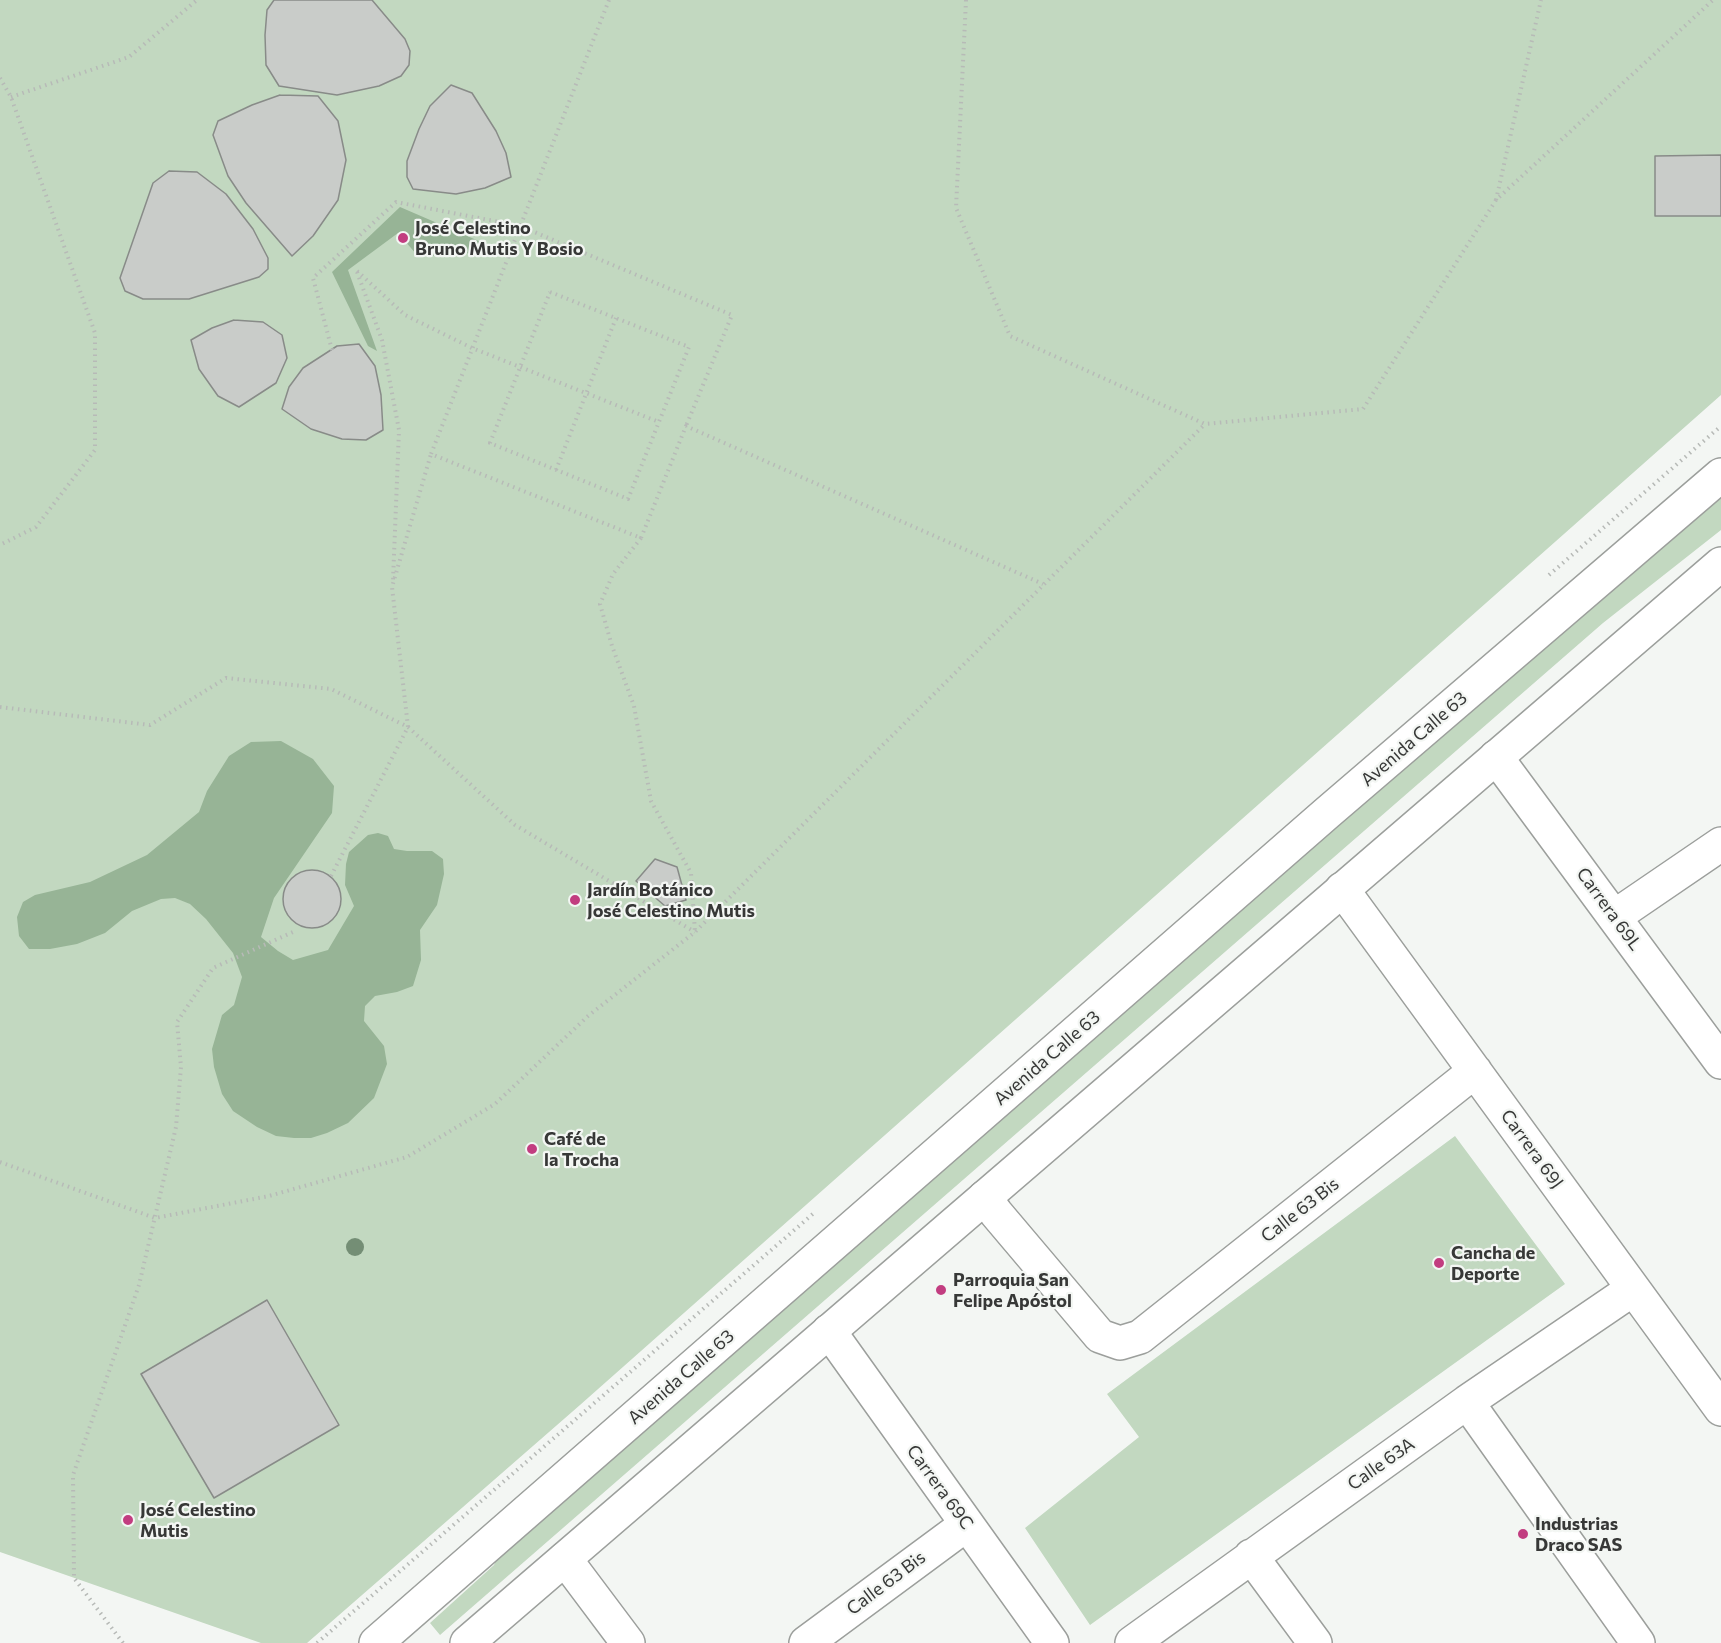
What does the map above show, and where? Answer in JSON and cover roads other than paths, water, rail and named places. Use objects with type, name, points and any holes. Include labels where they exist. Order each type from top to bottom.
[{"type":"street","name":"Avenida Calle 63","points":[[376,1643],[1318,821],[1721,475]]},
{"type":"street","points":[[467,1643],[1721,564]]},
{"type":"street","name":"Carrera 69L","points":[[1496,757],[1721,1062]]},
{"type":"street","points":[[1614,917],[1721,844]]},
{"type":"street","name":"Carrera 69J","points":[[1342,889],[1721,1409]]},
{"type":"street","name":"Calle 63 Bis","points":[[985,1197],[1100,1336],[1120,1343],[1140,1337],[1475,1071]]},
{"type":"street","name":"Calle 63A","points":[[1132,1643],[1467,1402],[1634,1289]]},
{"type":"street","name":"Carrera 69C","points":[[829,1331],[1052,1643]]},
{"type":"street","points":[[1467,1402],[1638,1643]]},
{"type":"street","name":"Calle 63 Bis","points":[[806,1643],[967,1524]]},
{"type":"street","points":[[1251,1556],[1315,1643]]},
{"type":"street","points":[[565,1558],[628,1643]]},
{"type":"place","name":"José Celestino Bruno Mutis Y Bosio","points":[[403,238]]},
{"type":"place","name":"Jardín Botánico José Celestino Mutis","points":[[575,900]]},
{"type":"place","name":"Café de la Trocha","points":[[532,1149]]},
{"type":"place","name":"Cancha de Deporte","points":[[1439,1263]]},
{"type":"place","name":"Parroquia San Felipe Apóstol","points":[[941,1290]]},
{"type":"place","name":"José Celestino Mutis","points":[[128,1520]]},
{"type":"place","name":"Industrias Draco SAS","points":[[1523,1534]]}]
